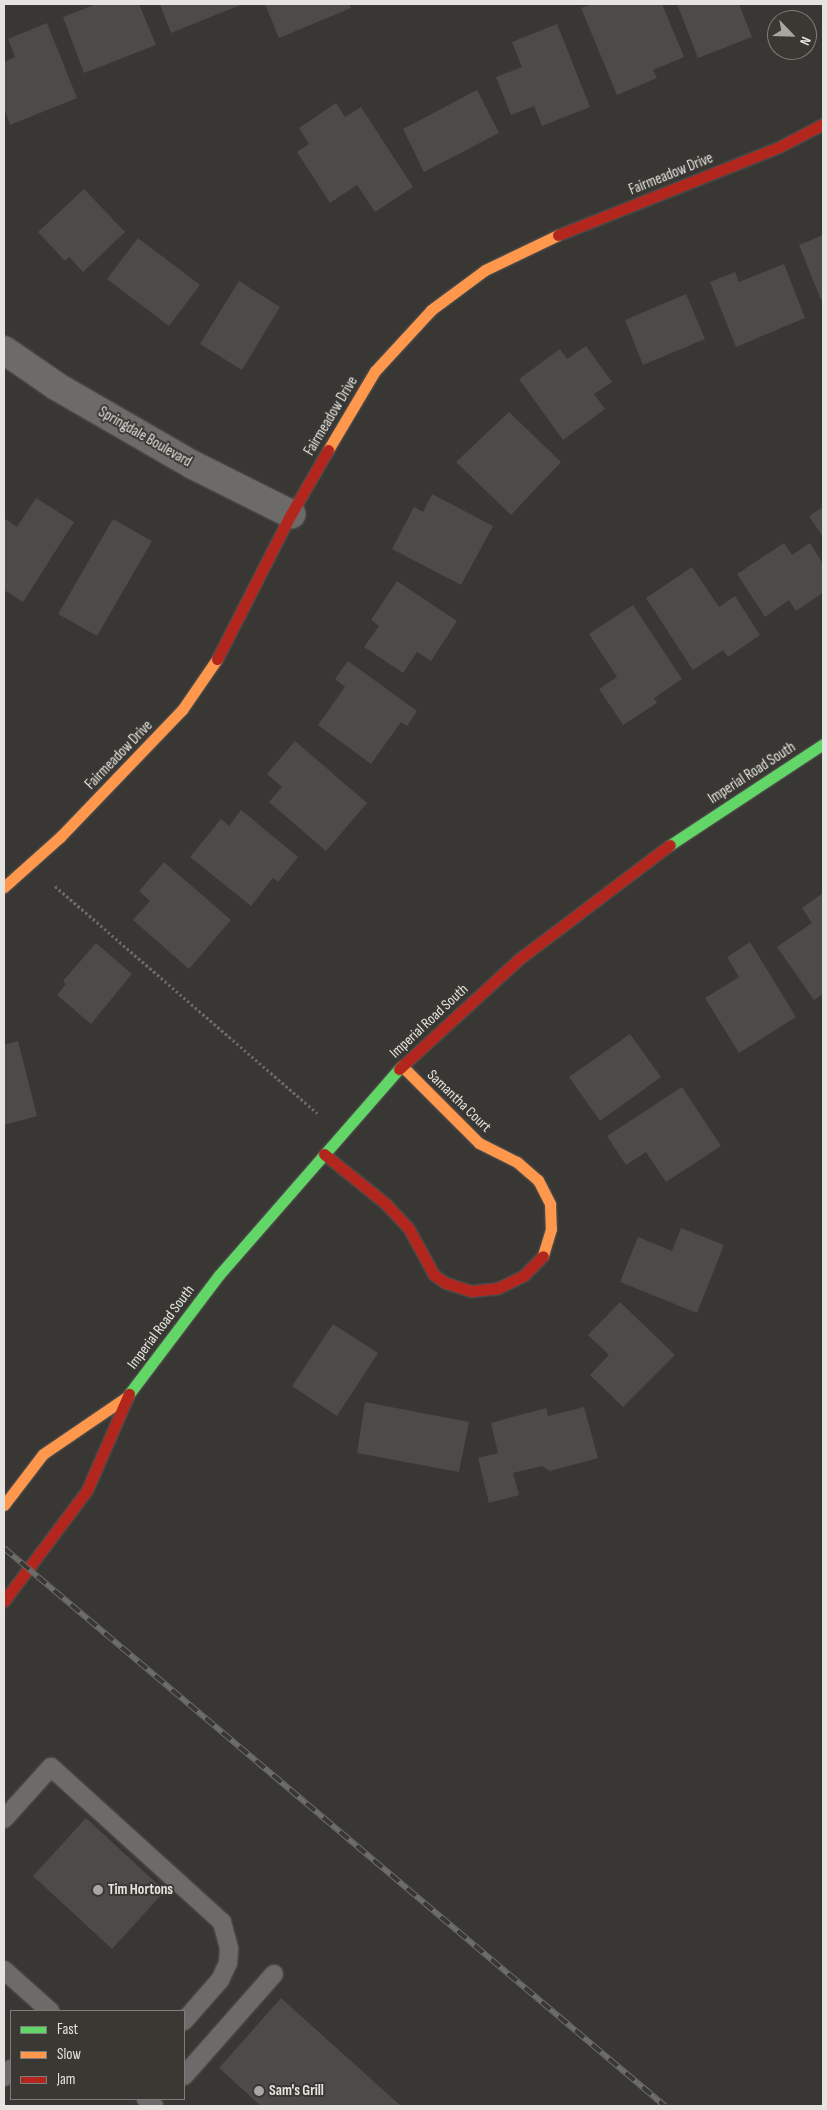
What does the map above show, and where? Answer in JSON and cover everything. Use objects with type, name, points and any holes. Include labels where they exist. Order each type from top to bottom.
[{"type":"street","name":"Fairmeadow Drive","points":[[4,887],[60,837],[182,710],[211,670],[291,514],[375,371],[438,304],[485,270],[548,239],[779,147],[823,124]]},
{"type":"street","name":"Springdale Boulevard","points":[[4,350],[56,386],[193,465],[291,514]]},
{"type":"street","name":"Imperial Road South","points":[[4,1601],[87,1490],[128,1396],[219,1275],[402,1066],[519,959],[650,858],[823,744]]},
{"type":"street","name":"Samantha Court","points":[[324,1154],[385,1203],[403,1222],[434,1275],[446,1284],[471,1291],[498,1288],[523,1276],[543,1257],[551,1229],[550,1204],[538,1180],[517,1162],[479,1143],[402,1066]]},
{"type":"street","name":"Imperial Road South","points":[[4,1505],[43,1454],[128,1396]]},
{"type":"lane","points":[[4,1819],[51,1768],[222,1922],[229,1949],[228,1963],[220,1980],[185,2020]]},
{"type":"lane","points":[[4,1970],[49,2010]]},
{"type":"lane","points":[[185,2075],[274,1974]]},
{"type":"path","points":[[30,864],[342,1135]]},
{"type":"building","points":[[96,4],[139,4],[156,45],[84,73],[63,17]]},
{"type":"building","points":[[160,4],[243,4],[171,33]]},
{"type":"building","points":[[265,4],[349,4],[351,8],[279,38]]},
{"type":"building","points":[[592,4],[662,4],[684,57],[653,70],[657,78],[617,95],[581,8]]},
{"type":"building","points":[[677,4],[739,4],[752,37],[698,58]]},
{"type":"building","points":[[47,23],[77,98],[10,125],[4,108],[4,62],[15,57],[8,39]]},
{"type":"building","points":[[557,24],[590,107],[542,126],[534,106],[511,115],[496,77],[522,67],[512,42]]},
{"type":"building","points":[[477,90],[499,133],[424,172],[403,129]]},
{"type":"building","points":[[336,103],[345,117],[361,107],[413,187],[375,212],[357,185],[330,203],[297,152],[309,144],[299,128]]},
{"type":"building","points":[[84,189],[125,232],[83,272],[69,257],[65,261],[38,232]]},
{"type":"building","points":[[823,235],[823,299],[821,300],[799,245]]},
{"type":"building","points":[[138,238],[200,285],[169,326],[107,279]]},
{"type":"building","points":[[784,264],[805,318],[736,347],[710,282],[735,272],[739,282]]},
{"type":"building","points":[[239,281],[280,307],[242,370],[200,344]]},
{"type":"building","points":[[686,294],[705,339],[643,365],[625,320]]},
{"type":"building","points":[[586,346],[612,382],[594,394],[605,409],[563,440],[519,379],[560,349],[567,359]]},
{"type":"building","points":[[509,412],[561,462],[511,515],[456,462]]},
{"type":"building","points":[[432,494],[493,526],[461,585],[392,549],[414,507],[423,512]]},
{"type":"building","points":[[36,498],[74,522],[23,602],[4,590],[4,518],[17,527]]},
{"type":"building","points":[[823,507],[823,537],[809,516]]},
{"type":"building","points":[[113,519],[152,541],[97,636],[58,614]]},
{"type":"building","points":[[784,543],[792,555],[810,543],[823,564],[823,593],[796,611],[789,600],[765,617],[737,574]]},
{"type":"building","points":[[692,567],[719,607],[735,596],[760,635],[728,657],[723,650],[693,670],[646,598]]},
{"type":"building","points":[[397,581],[457,621],[431,661],[417,652],[403,673],[364,647],[379,626],[371,620]]},
{"type":"building","points":[[633,605],[682,679],[654,698],[657,703],[623,725],[599,689],[617,677],[589,634]]},
{"type":"building","points":[[348,661],[417,711],[407,726],[401,722],[371,764],[318,725],[345,687],[335,679]]},
{"type":"building","points":[[295,741],[367,803],[326,851],[269,802],[282,787],[267,774]]},
{"type":"building","points":[[241,810],[298,857],[278,882],[273,878],[251,906],[190,857],[221,819],[229,826]]},
{"type":"building","points":[[164,862],[231,920],[189,969],[133,920],[150,901],[139,891]]},
{"type":"building","points":[[823,893],[823,994],[814,1000],[777,947],[812,923],[802,908]]},
{"type":"building","points":[[750,942],[796,1017],[739,1053],[705,998],[739,977],[727,957]]},
{"type":"building","points":[[96,943],[132,974],[91,1024],[57,995],[66,984],[63,981]]},
{"type":"building","points":[[630,1034],[661,1077],[600,1121],[569,1077]]},
{"type":"building","points":[[18,1041],[37,1116],[4,1125],[4,1045]]},
{"type":"building","points":[[682,1087],[721,1146],[666,1182],[646,1152],[626,1165],[607,1136]]},
{"type":"building","points":[[681,1228],[724,1245],[697,1313],[620,1282],[638,1237],[672,1251]]},
{"type":"building","points":[[620,1302],[675,1355],[623,1407],[590,1375],[609,1355],[588,1335]]},
{"type":"building","points":[[333,1324],[378,1353],[337,1416],[292,1386]]},
{"type":"building","points":[[365,1402],[469,1422],[459,1472],[357,1453]]},
{"type":"building","points":[[584,1407],[598,1458],[550,1471],[542,1466],[513,1473],[519,1495],[489,1503],[478,1458],[498,1453],[491,1423],[546,1408],[548,1416]]},
{"type":"building","points":[[86,1818],[165,1891],[112,1949],[33,1876]]},
{"type":"building","points":[[281,1998],[401,2106],[261,2106],[219,2068]]},
{"type":"railway","points":[[4,1548],[665,2106]]},
{"type":"traffic: fast","points":[[670,845],[823,744]]},
{"type":"traffic: fast","points":[[129,1394],[219,1275],[399,1069]]},
{"type":"traffic: slow","points":[[328,450],[375,371],[431,310],[485,270],[558,235]]},
{"type":"traffic: slow","points":[[4,887],[60,837],[182,710],[217,659]]},
{"type":"traffic: slow","points":[[402,1066],[479,1143],[517,1162],[538,1180],[550,1204],[551,1229],[543,1256]]},
{"type":"traffic: slow","points":[[4,1505],[43,1454],[128,1396]]},
{"type":"traffic: jam","points":[[558,235],[779,147],[823,124]]},
{"type":"traffic: jam","points":[[217,659],[291,514],[328,450]]},
{"type":"traffic: jam","points":[[399,1069],[519,959],[670,845]]},
{"type":"traffic: jam","points":[[324,1154],[385,1203],[409,1229],[434,1275],[446,1283],[471,1291],[498,1288],[523,1276],[543,1256]]},
{"type":"traffic: jam","points":[[4,1601],[87,1490],[129,1394]]},
{"type":"place","name":"Tim Hortons","points":[[98,1890]]},
{"type":"place","name":"Sam's Grill","points":[[259,2091]]}]
